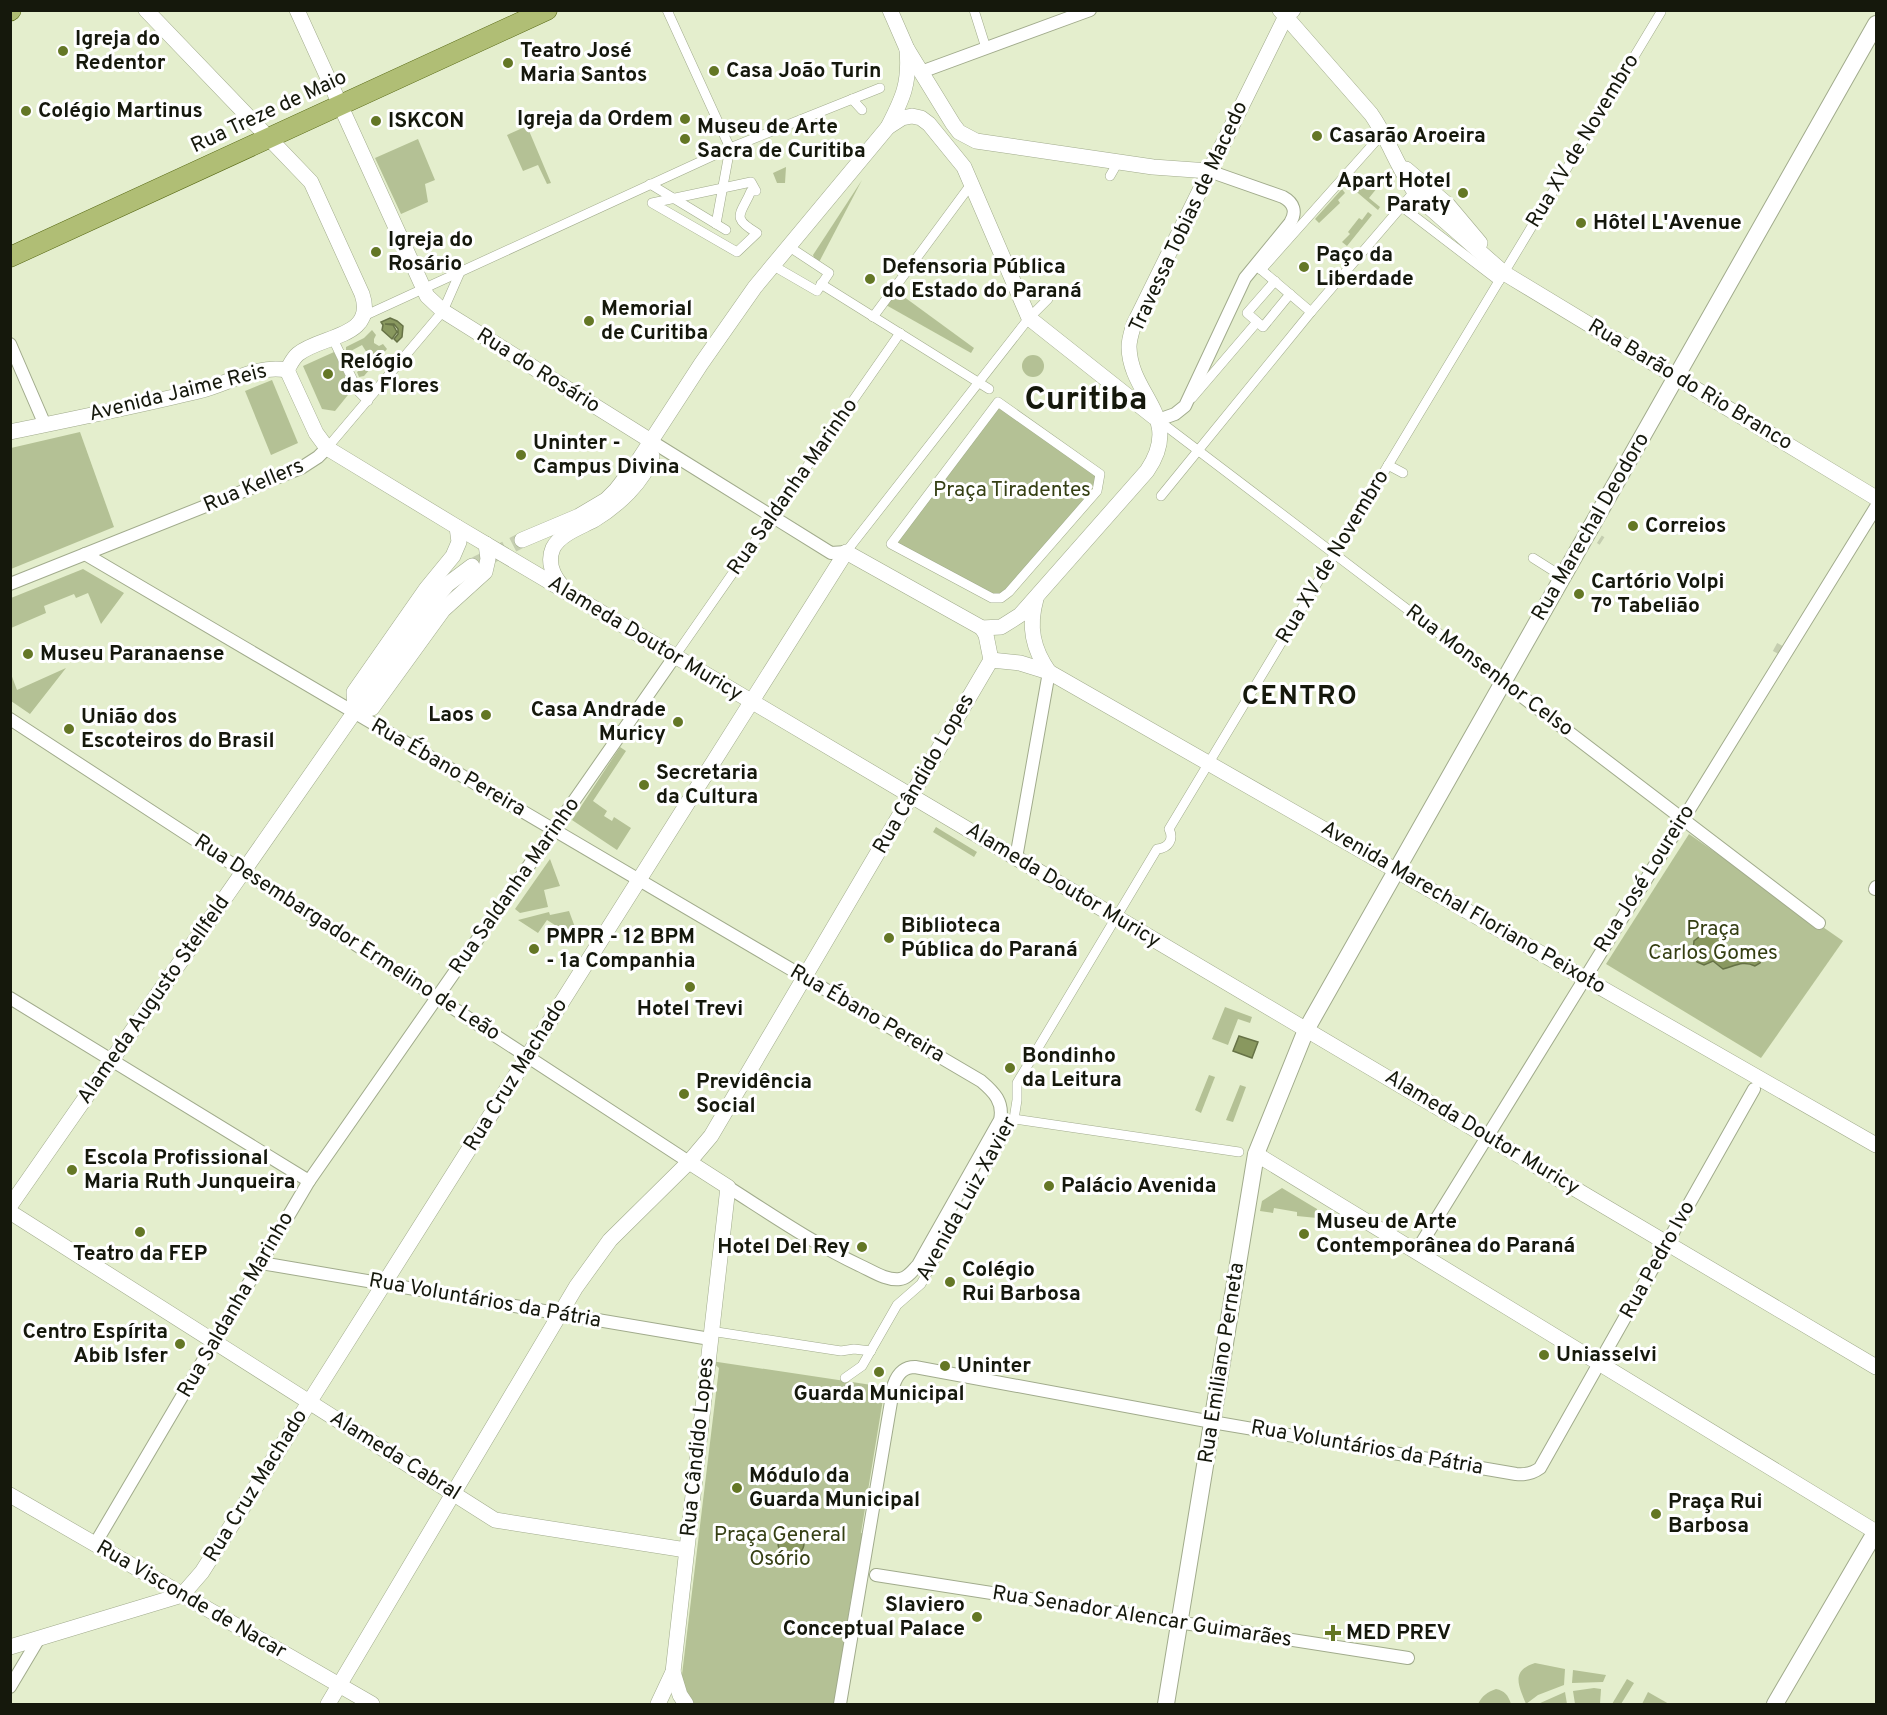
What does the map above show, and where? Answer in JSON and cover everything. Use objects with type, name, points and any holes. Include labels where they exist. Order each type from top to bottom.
[{"type":"main road","name":"Rua Treze de Maio","points":[[10,257],[547,10]]},
{"type":"main road","name":"Rua Marechal Deodoro","points":[[1306,1029],[1876,24]]},
{"type":"main road","name":"Rua Emiliano Perneta","points":[[1166,1704],[1212,1422],[1247,1153],[1306,1029]]},
{"type":"main road","points":[[1776,1704],[1876,1531]]},
{"type":"street","points":[[146,10],[315,189],[362,294],[364,316]]},
{"type":"street","name":"Rua do Rosário","points":[[297,10],[422,288],[434,305],[831,553],[846,552]]},
{"type":"street","points":[[667,10],[730,148],[716,224]]},
{"type":"street","points":[[890,10],[907,50],[959,132],[976,141],[1154,167],[1209,171],[1282,197],[1291,203],[1294,209],[1290,223],[1258,267]]},
{"type":"street","points":[[974,10],[986,48]]},
{"type":"street","points":[[921,72],[1090,10]]},
{"type":"street","points":[[1286,12],[1371,114],[1414,192],[1499,272]]},
{"type":"street","name":"Travessa Tobias de Macedo","points":[[1158,420],[1135,370],[1129,347],[1130,336],[1286,12]]},
{"type":"street","name":"Rua XV de Novembro","points":[[1017,1100],[1017,1083],[1157,849],[1165,848],[1170,843],[1169,829],[1388,465],[1499,272],[1661,12]]},
{"type":"street","points":[[522,540],[567,522],[606,500],[627,477],[701,364],[772,265],[888,127],[908,77],[907,50]]},
{"type":"street","points":[[364,316],[730,148],[880,88]]},
{"type":"street","points":[[852,99],[862,110]]},
{"type":"street","points":[[888,127],[902,118],[912,116],[921,118],[937,132],[964,167],[972,183],[1029,318],[1158,420],[1159,449],[1147,471],[1037,596],[1012,621],[1001,627],[982,628]]},
{"type":"street","points":[[1185,406],[1239,290],[1383,133]]},
{"type":"street","points":[[964,167],[969,149],[976,141]]},
{"type":"street","points":[[1396,161],[1461,219],[1499,272]]},
{"type":"street","points":[[1110,176],[1118,162]]},
{"type":"street","points":[[752,182],[756,191],[751,191],[740,220],[742,224],[757,233],[737,252],[652,203],[752,182]]},
{"type":"street","points":[[873,316],[972,183]]},
{"type":"street","points":[[650,184],[726,230]]},
{"type":"street","points":[[1161,496],[1311,312],[1414,192]]},
{"type":"street","points":[[1401,206],[1499,272]]},
{"type":"street","points":[[772,265],[817,291],[829,273],[788,246]]},
{"type":"street","points":[[1258,267],[1311,312]]},
{"type":"street","name":"Rua Kellers","points":[[10,584],[301,468],[318,457],[443,312],[461,270]]},
{"type":"street","name":"Rua Barão do Rio Branco","points":[[1499,272],[1677,376],[1876,498]]},
{"type":"street","points":[[1275,282],[1247,313],[1263,327],[1290,294]]},
{"type":"street","points":[[821,284],[988,389]]},
{"type":"street","points":[[991,660],[986,635],[982,628],[846,552],[1029,318],[1048,299]]},
{"type":"street","name":"Avenida Jaime Reis","points":[[10,432],[214,387],[262,369],[287,370],[298,355],[354,328],[364,316]]},
{"type":"street","points":[[1158,420],[1175,414],[1185,406],[1257,322]]},
{"type":"street","name":"Rua Saldanha Marinho","points":[[95,1545],[309,1181],[900,333]]},
{"type":"street","points":[[333,339],[358,391],[368,401]]},
{"type":"street","points":[[10,344],[45,425]]},
{"type":"street","name":"Alameda Doutor Muricy","points":[[287,370],[316,433],[327,448],[1876,1367]]},
{"type":"street","points":[[998,402],[1100,474],[1097,491],[1009,592],[1001,598],[992,598],[891,544],[998,402]]},
{"type":"street","name":"Rua Monsenhor Celso","points":[[1158,420],[1819,922]]},
{"type":"street","points":[[568,593],[555,579],[551,569],[553,549],[558,541],[595,519],[626,495],[652,458],[651,441]]},
{"type":"street","points":[[1388,465],[1403,473]]},
{"type":"street","name":"Rua José Loureiro","points":[[1416,1251],[1876,507]]},
{"type":"street","points":[[457,527],[459,542],[453,556],[426,588],[354,692],[354,713],[372,708],[443,610],[485,572],[489,559],[486,544]]},
{"type":"street","name":"Rua Cruz Machado","points":[[182,1595],[202,1572],[846,552]]},
{"type":"street","name":"Rua Ébano Pereira","points":[[85,554],[981,1082],[995,1094]]},
{"type":"street","points":[[1533,558],[1563,577]]},
{"type":"street","name":"Alameda Augusto Stellfeld","points":[[10,1206],[436,597],[448,584],[472,566]]},
{"type":"street","points":[[1016,858],[1049,672],[1040,659],[1031,628],[1032,611],[1037,596]]},
{"type":"street","name":"Avenida Marechal Floriano Peixoto","points":[[991,660],[1020,663],[1049,672],[1876,1145]]},
{"type":"street","name":"Rua Cândido Lopes","points":[[328,1704],[576,1287],[610,1240],[689,1162],[711,1136],[991,660]]},
{"type":"street","name":"Rua Desembargador Ermelino de Leão","points":[[10,719],[728,1187],[830,1251],[879,1275],[902,1279]]},
{"type":"street","points":[[10,998],[309,1181]]},
{"type":"street","name":"Rua Pedro Ivo","points":[[1543,1462],[1754,1089]]},
{"type":"street","name":"Avenida Luiz Xavier","points":[[902,1279],[918,1265],[1000,1120],[1002,1111],[995,1094]]},
{"type":"street","name":"Avenida Luiz Xavier","points":[[845,1378],[860,1369],[897,1305],[921,1284],[1014,1119],[1017,1100]]},
{"type":"street","points":[[1014,1119],[1247,1153],[1416,1251],[1876,1531]]},
{"type":"street","name":"Rua Cândido Lopes","points":[[658,1704],[673,1672],[713,1336],[728,1187]]},
{"type":"street","name":"Alameda Cabral","points":[[10,1212],[495,1520],[686,1550]]},
{"type":"street","name":"Rua Voluntários da Pátria","points":[[261,1263],[559,1314],[713,1336],[841,1351],[855,1349],[871,1351]]},
{"type":"street","name":"Rua Voluntários da Pátria","points":[[840,1704],[894,1384],[896,1376],[903,1370],[915,1366],[1212,1422],[1516,1474],[1525,1475],[1534,1472],[1543,1462]]},
{"type":"street","name":"Rua Visconde de Nacar","points":[[10,1495],[372,1704]]},
{"type":"street","name":"Rua Senador Alencar Guimarães","points":[[876,1575],[1408,1658]]},
{"type":"street","points":[[10,1647],[182,1595]]},
{"type":"street","points":[[10,1687],[38,1640]]},
{"type":"street","points":[[673,1672],[680,1695],[686,1704]]},
{"type":"green space","points":[[527,126],[551,183],[547,184],[538,165],[523,171],[507,135]]},
{"type":"green space","points":[[418,139],[435,180],[425,184],[428,202],[401,214],[375,158]]},
{"type":"green space","points":[[786,167],[785,183],[777,183],[773,173]]},
{"type":"green space","points":[[1367,179],[1377,188],[1369,198],[1380,207],[1378,210],[1346,183],[1348,181],[1358,189]]},
{"type":"green space","points":[[862,180],[817,266],[813,255]]},
{"type":"green space","points":[[1342,189],[1345,193],[1338,200],[1340,203],[1319,223],[1315,219]]},
{"type":"green space","points":[[1368,212],[1372,215],[1347,246],[1342,242],[1350,234],[1348,232],[1359,218],[1362,220]]},
{"type":"green space","points":[[896,291],[974,348],[971,353],[886,305]]},
{"type":"green space","points":[[372,330],[376,335],[374,343],[379,346],[383,344],[387,349],[364,376],[359,377],[357,372],[372,361],[362,345],[349,352],[346,347],[364,338]]},
{"type":"green space","points":[[334,352],[352,390],[335,411],[322,409],[303,366]]},
{"type":"green space","points":[[1033,355],[1041,358],[1044,366],[1041,374],[1033,377],[1025,374],[1022,366],[1025,358]]},
{"type":"green space","points":[[272,380],[298,443],[271,455],[245,391]]},
{"type":"green space","name":"Praça Tiradentes","points":[[998,402],[1100,474],[1097,491],[1001,598],[891,544]]},
{"type":"green space","points":[[80,432],[114,527],[11,569],[11,448]]},
{"type":"green space","points":[[83,569],[124,593],[101,624],[88,593],[76,598],[74,594],[44,606],[46,613],[11,628],[11,598]]},
{"type":"green space","points":[[66,668],[30,714],[11,701],[11,674],[17,690]]},
{"type":"green space","points":[[620,747],[626,751],[593,801],[607,811],[604,816],[612,821],[614,817],[631,828],[617,850],[572,820]]},
{"type":"green space","points":[[936,827],[977,852],[974,857],[933,832]]},
{"type":"green space","name":"Praça Carlos Gomes","points":[[1689,834],[1843,941],[1761,1058],[1606,964]]},
{"type":"green space","points":[[550,859],[560,886],[544,890],[548,907],[520,913],[515,909]]},
{"type":"green space","points":[[569,911],[576,930],[572,936],[547,920],[538,933],[518,920],[549,912],[550,915]]},
{"type":"green space","points":[[1225,1007],[1252,1017],[1250,1023],[1238,1019],[1228,1045],[1212,1039]]},
{"type":"green space","points":[[1209,1075],[1215,1077],[1201,1113],[1195,1110]]},
{"type":"green space","points":[[1240,1085],[1246,1087],[1233,1122],[1226,1120]]},
{"type":"green space","points":[[1282,1188],[1317,1209],[1317,1218],[1297,1216],[1297,1212],[1274,1208],[1273,1213],[1260,1211],[1262,1201]]},
{"type":"green space","name":"Praça General Osório","points":[[711,1361],[885,1387],[861,1533],[865,1534],[855,1595],[851,1598],[845,1639],[846,1648],[843,1650],[834,1704],[692,1704],[681,1683],[719,1368]]},
{"type":"green space","points":[[1535,1663],[1565,1669],[1564,1685],[1538,1695],[1526,1704],[1519,1685],[1519,1675],[1527,1666]]},
{"type":"green space","points":[[1573,1670],[1606,1675],[1603,1682],[1572,1683]]},
{"type":"green space","points":[[1627,1679],[1634,1683],[1621,1704],[1612,1704]]},
{"type":"green space","points":[[1496,1689],[1506,1694],[1511,1704],[1478,1704],[1485,1695]]},
{"type":"green space","points":[[1601,1689],[1600,1704],[1575,1704],[1573,1691]]},
{"type":"green space","points":[[1565,1692],[1567,1704],[1538,1704]]},
{"type":"green space","points":[[1648,1692],[1669,1704],[1642,1704]]},
{"type":"shaded area","points":[[390,318],[403,326],[402,337],[397,342],[394,339],[398,334],[398,329],[394,324],[385,324],[393,325],[397,332],[392,339],[382,330],[381,322]]},
{"type":"shaded area","name":"Praça Carlos Gomes","points":[[1712,932],[1726,939],[1723,949],[1727,956],[1760,955],[1762,957],[1760,963],[1755,966],[1739,964],[1723,969],[1713,961],[1704,965],[1697,962],[1693,951],[1694,941],[1703,934]]},
{"type":"shaded area","points":[[1239,1036],[1258,1042],[1252,1058],[1233,1051]]},
{"type":"shaded area","points":[[791,1530],[800,1534],[804,1543],[800,1552],[791,1556],[782,1552],[778,1543],[782,1534]]},
{"type":"tunnel","points":[[1588,532],[1602,541]]},
{"type":"tunnel","points":[[472,566],[522,540]]},
{"type":"tunnel","points":[[1775,647],[1786,653]]},
{"type":"place","name":"Igreja do Redentor","points":[[63,51]]},
{"type":"place","name":"Teatro José Maria Santos","points":[[508,63]]},
{"type":"place","name":"Casa João Turin","points":[[714,71]]},
{"type":"place","name":"Colégio Martinus","points":[[26,111]]},
{"type":"place","name":"Igreja da Ordem","points":[[685,119]]},
{"type":"place","name":"ISKCON","points":[[376,121]]},
{"type":"place","name":"Casarão Aroeira","points":[[1317,136]]},
{"type":"place","name":"Museu de Arte Sacra de Curitiba","points":[[685,139]]},
{"type":"place","name":"Apart Hotel Paraty","points":[[1463,193]]},
{"type":"place","name":"Hôtel L'Avenue","points":[[1581,223]]},
{"type":"place","name":"Igreja do Rosário","points":[[376,252]]},
{"type":"place","name":"Paço da Liberdade","points":[[1304,267]]},
{"type":"place","name":"Defensoria Pública do Estado do Paraná","points":[[870,279]]},
{"type":"place","name":"Memorial de Curitiba","points":[[589,321]]},
{"type":"place","name":"Relógio das Flores","points":[[328,374]]},
{"type":"place","name":"Uninter - Campus Divina","points":[[521,455]]},
{"type":"place","name":"Correios","points":[[1633,526]]},
{"type":"place","name":"Cartório Volpi 7º Tabelião","points":[[1579,594]]},
{"type":"place","name":"Museu Paranaense","points":[[28,654]]},
{"type":"place","name":"Laos","points":[[486,715]]},
{"type":"place","name":"Casa Andrade Muricy","points":[[678,722]]},
{"type":"place","name":"União dos Escoteiros do Brasil","points":[[69,729]]},
{"type":"place","name":"Secretaria da Cultura","points":[[644,785]]},
{"type":"place","name":"Biblioteca Pública do Paraná","points":[[889,938]]},
{"type":"place","name":"PMPR - 12 BPM - 1a Companhia","points":[[534,949]]},
{"type":"place","name":"Hotel Trevi","points":[[690,987]]},
{"type":"place","name":"Bondinho da Leitura","points":[[1010,1068]]},
{"type":"place","name":"Previdência Social","points":[[684,1094]]},
{"type":"place","name":"Escola Profissional Maria Ruth Junqueira","points":[[72,1170]]},
{"type":"place","name":"Palácio Avenida","points":[[1049,1186]]},
{"type":"place","name":"Teatro da FEP","points":[[140,1232]]},
{"type":"place","name":"Museu de Arte Contemporânea do Paraná","points":[[1304,1234]]},
{"type":"place","name":"Hotel Del Rey","points":[[862,1247]]},
{"type":"place","name":"Colégio Rui Barbosa","points":[[950,1282]]},
{"type":"place","name":"Centro Espírita Abib Isfer","points":[[180,1344]]},
{"type":"place","name":"Uniasselvi","points":[[1544,1355]]},
{"type":"place","name":"Uninter","points":[[945,1366]]},
{"type":"place","name":"Guarda Municipal","points":[[879,1372]]},
{"type":"place","name":"Módulo da Guarda Municipal","points":[[737,1488]]},
{"type":"place","name":"Praça Rui Barbosa","points":[[1656,1514]]},
{"type":"place","name":"Slaviero Conceptual Palace","points":[[977,1617]]},
{"type":"place","name":"MED PREV","points":[[1333,1633]]},
{"type":"district","name":"Curitiba","points":[[1086,401]]},
{"type":"district","name":"CENTRO","points":[[1300,697]]}]
